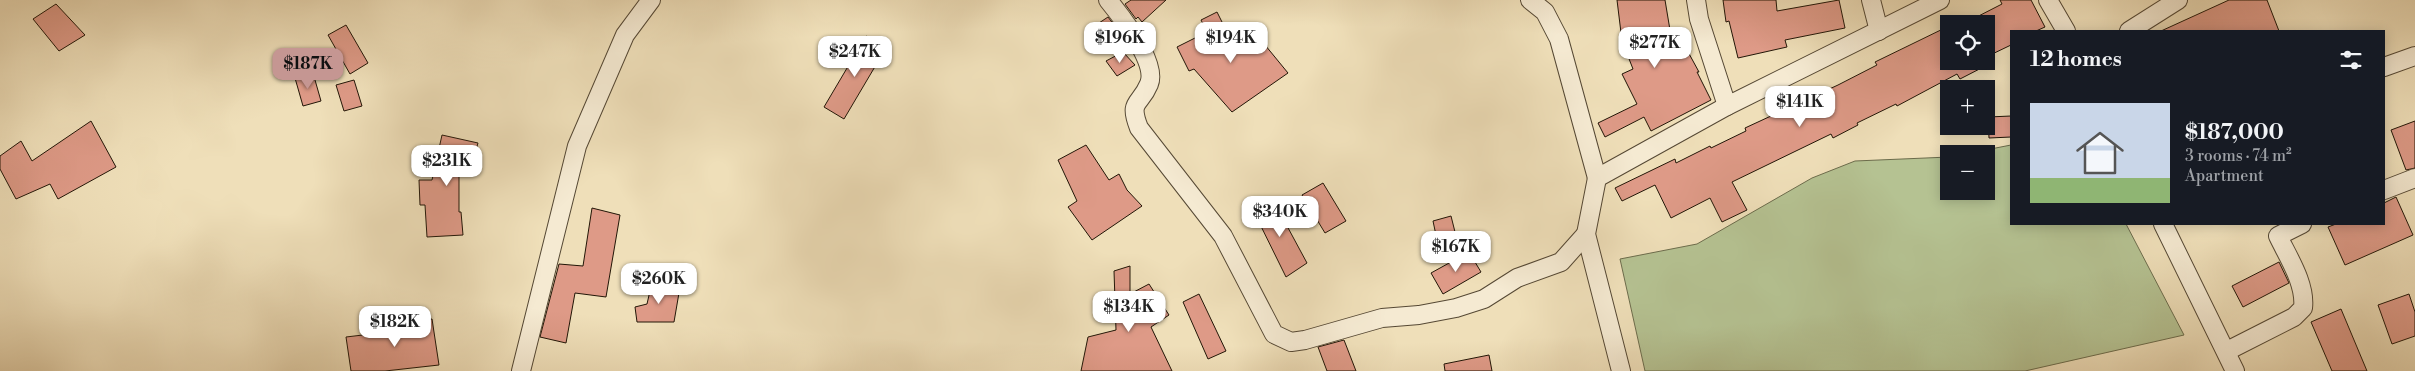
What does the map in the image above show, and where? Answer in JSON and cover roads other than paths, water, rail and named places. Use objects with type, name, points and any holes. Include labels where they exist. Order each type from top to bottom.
[{"type":"street","points":[[521,371],[577,146],[625,35],[651,0]]},
{"type":"street","points":[[1108,0],[1146,56],[1150,73],[1149,83],[1135,103],[1134,115],[1139,128],[1223,236],[1274,334],[1291,342],[1382,318],[1419,315],[1456,308],[1484,299],[1517,278],[1561,262],[1586,234]]},
{"type":"street","points":[[1530,0],[1545,12],[1559,39],[1597,178],[1586,234],[1620,371]]},
{"type":"street","points":[[1696,0],[1699,19],[1727,106]]},
{"type":"street","points":[[1871,0],[1879,31]]},
{"type":"street","points":[[1597,178],[1727,106],[1940,0]]},
{"type":"street","points":[[2048,0],[2065,30]]},
{"type":"street","points":[[2131,30],[2178,0]]},
{"type":"street","points":[[2385,67],[2415,56]]},
{"type":"street","points":[[2385,190],[2415,178]]},
{"type":"street","points":[[2164,225],[2235,371]]},
{"type":"street","points":[[2227,352],[2294,317],[2303,308],[2304,299],[2301,287],[2277,230],[2298,225]]}]
